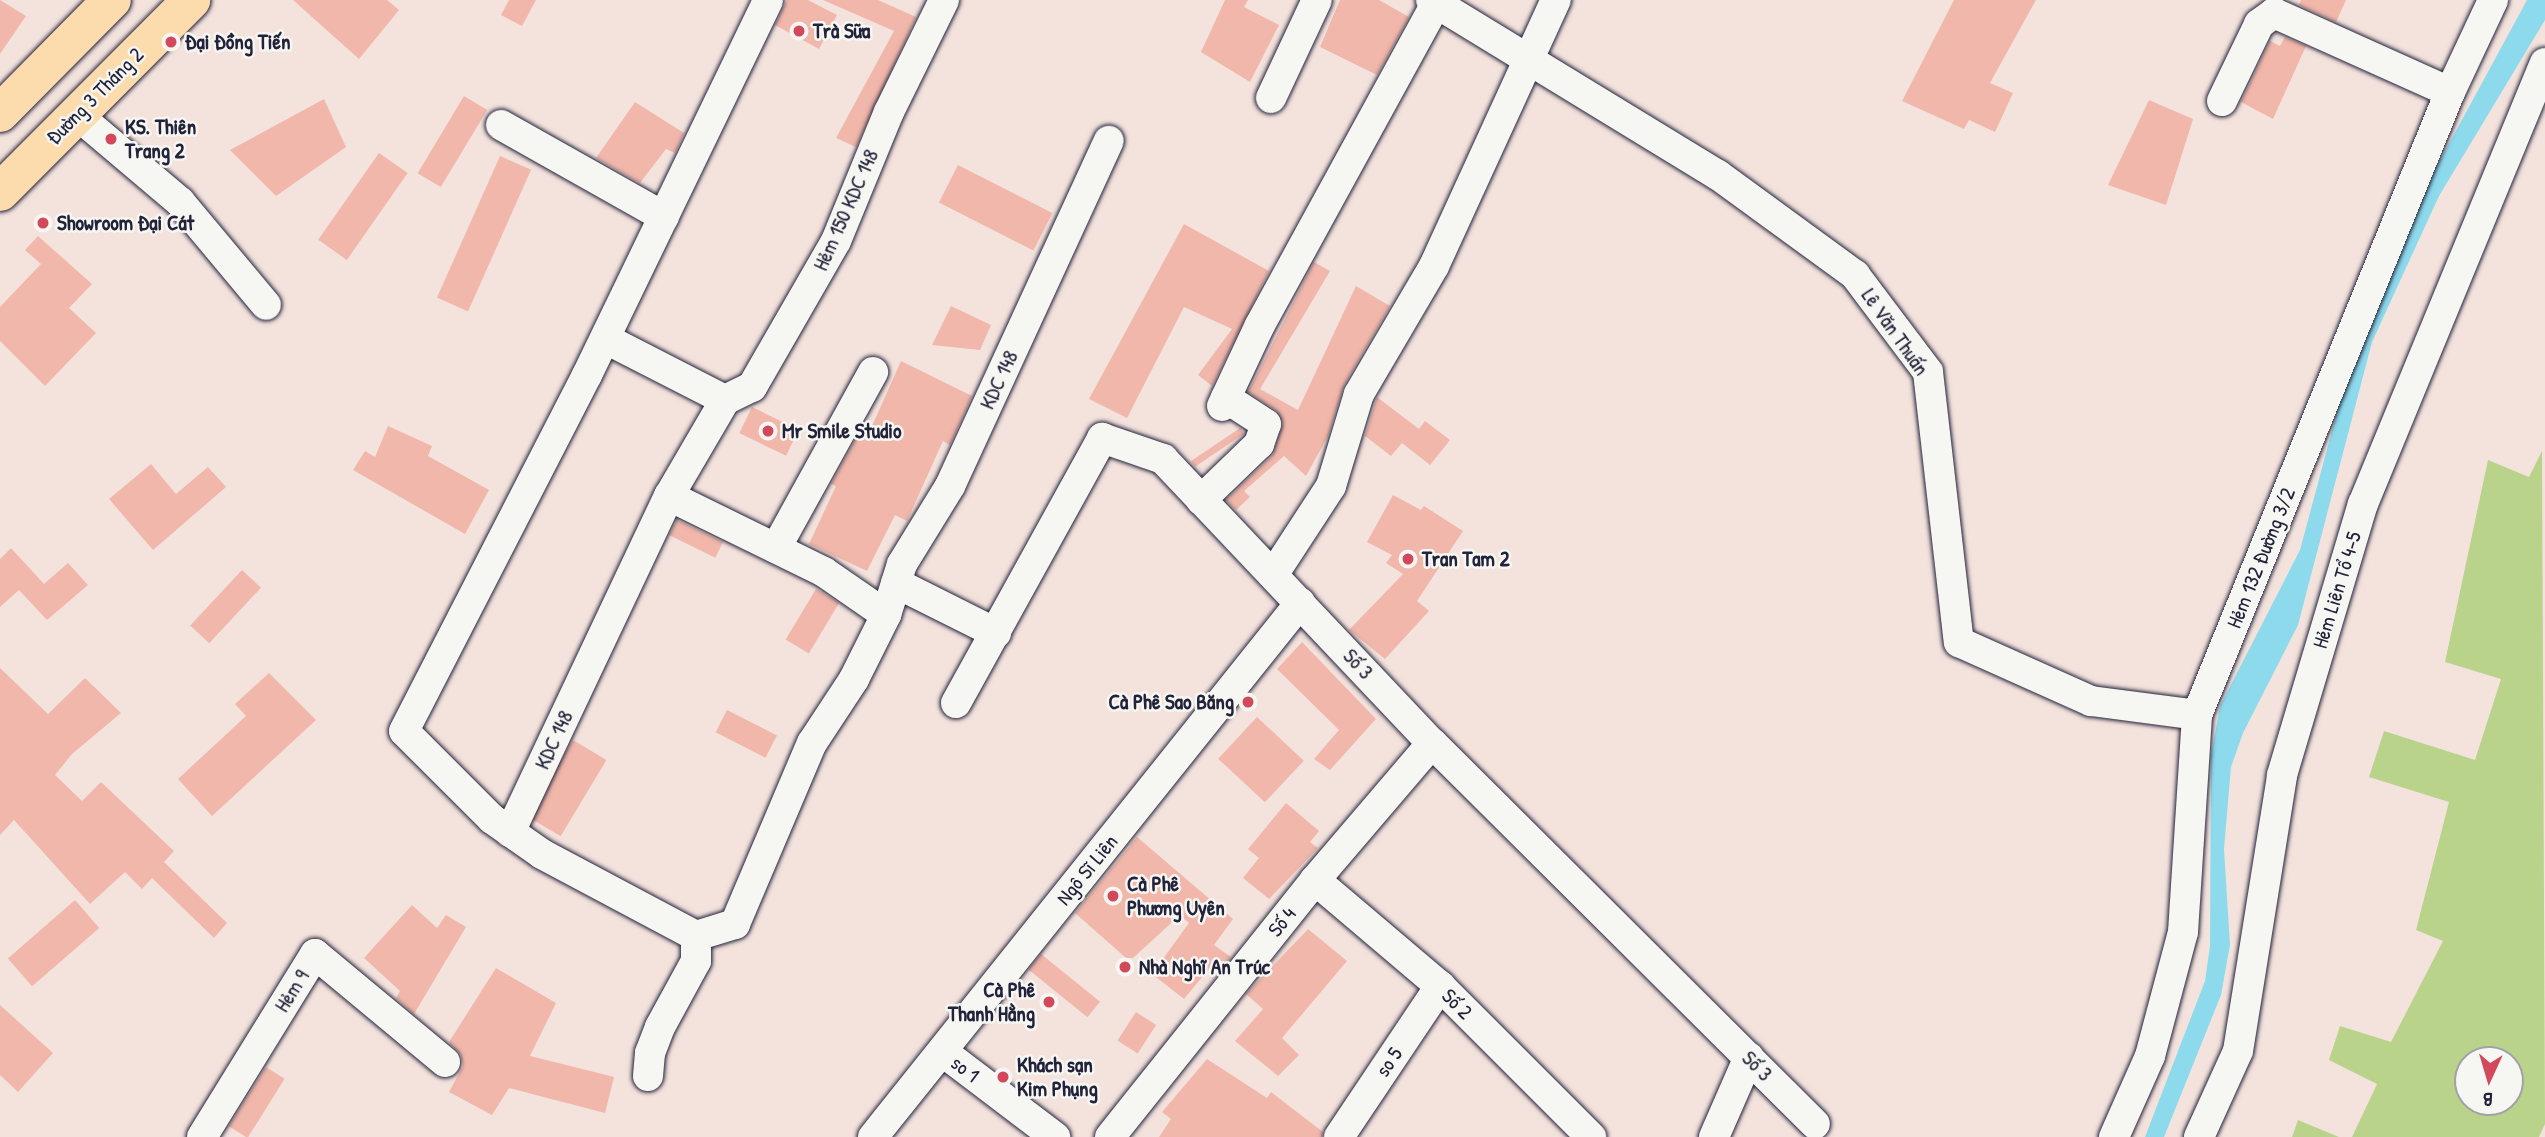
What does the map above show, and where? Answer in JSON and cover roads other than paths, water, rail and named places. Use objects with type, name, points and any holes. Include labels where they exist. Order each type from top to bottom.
[{"type":"highway","points":[[0,113],[112,0]]},
{"type":"highway","name":"Đường 3 Tháng 2","points":[[0,192],[191,0]]},
{"type":"street","name":"Hẻm 150 KDC 148","points":[[724,400],[752,387],[836,241],[890,112],[944,0]]},
{"type":"street","points":[[1271,98],[1317,0]]},
{"type":"street","points":[[1273,576],[1331,486],[1359,394],[1434,266],[1556,0]]},
{"type":"street","name":"Hẻm 132 Đường 3/2","points":[[2114,1137],[2150,1056],[2183,932],[2197,715],[2450,92],[2493,0]]},
{"type":"street","points":[[1201,500],[1259,444],[1266,424],[1224,402],[1260,325],[1434,1]]},
{"type":"street","name":"Lê Văn Thuấn","points":[[1434,1],[1718,175],[1855,275],[1928,372],[1959,642],[2091,701],[2197,715]]},
{"type":"street","points":[[648,1076],[650,1053],[660,1027],[696,961],[696,936],[542,854],[510,832],[404,731],[606,339],[664,217],[759,3]]},
{"type":"street","points":[[2222,101],[2259,24],[2274,13],[2450,92]]},
{"type":"street","name":"Hẻm Liên Tổ 4-5","points":[[2199,1137],[2238,1051],[2282,775],[2363,504],[2545,63]]},
{"type":"street","points":[[76,114],[180,202],[265,305]]},
{"type":"street","points":[[501,125],[664,217]]},
{"type":"street","name":"KDC 148","points":[[696,936],[735,924],[812,743],[854,679],[886,615],[902,564],[950,486],[1109,141]]},
{"type":"street","points":[[606,339],[724,400]]},
{"type":"street","points":[[776,548],[873,372]]},
{"type":"street","name":"KDC 148","points":[[510,832],[669,496],[724,400]]},
{"type":"street","name":"Số 3","points":[[956,703],[1102,438],[1163,459],[1432,743],[1815,1124]]},
{"type":"street","points":[[669,496],[824,572],[886,615]]},
{"type":"street","points":[[896,583],[996,633]]},
{"type":"street","name":"Ngô Sĩ Liên","points":[[873,1137],[1300,603]]},
{"type":"street","name":"Số 4","points":[[1110,1137],[1315,880],[1432,743]]},
{"type":"street","name":"Số 2","points":[[1315,880],[1440,986],[1583,1134]]},
{"type":"street","name":"Hẻm 9","points":[[202,1137],[315,954],[445,1062]]},
{"type":"street","name":"so 5","points":[[1339,1137],[1440,986]]},
{"type":"street","name":"so 1","points":[[943,1052],[1055,1137]]},
{"type":"street","points":[[1714,1137],[1749,1057]]},
{"type":"water","points":[[2527,0],[2545,0],[2545,20],[2439,196],[2372,342],[2298,625],[2243,733],[2231,767],[2224,849],[2230,945],[2221,995],[2164,1137],[2145,1137],[2205,981],[2210,946],[2211,756],[2220,706],[2300,550],[2340,401],[2401,232]]},
{"type":"place","name":"Trà Sữa","points":[[799,31]]},
{"type":"place","name":"Đại Đồng Tiến","points":[[171,42]]},
{"type":"place","name":"KS. Thiên Trang 2","points":[[111,139]]},
{"type":"place","name":"Showroom Đại Cát","points":[[43,223]]},
{"type":"place","name":"Mr Smile Studio","points":[[768,431]]},
{"type":"place","name":"Tran Tam 2","points":[[1408,559]]},
{"type":"place","name":"Cà Phê Sao Băng","points":[[1248,702]]},
{"type":"place","name":"Cà Phê Phương Uyên","points":[[1113,896]]},
{"type":"place","name":"Nhà Nghĩ An Trúc","points":[[1125,967]]},
{"type":"place","name":"Cà Phê Thanh Hằng","points":[[1049,1002]]},
{"type":"place","name":"Khách sạn Kim Phụng","points":[[1003,1077]]}]
